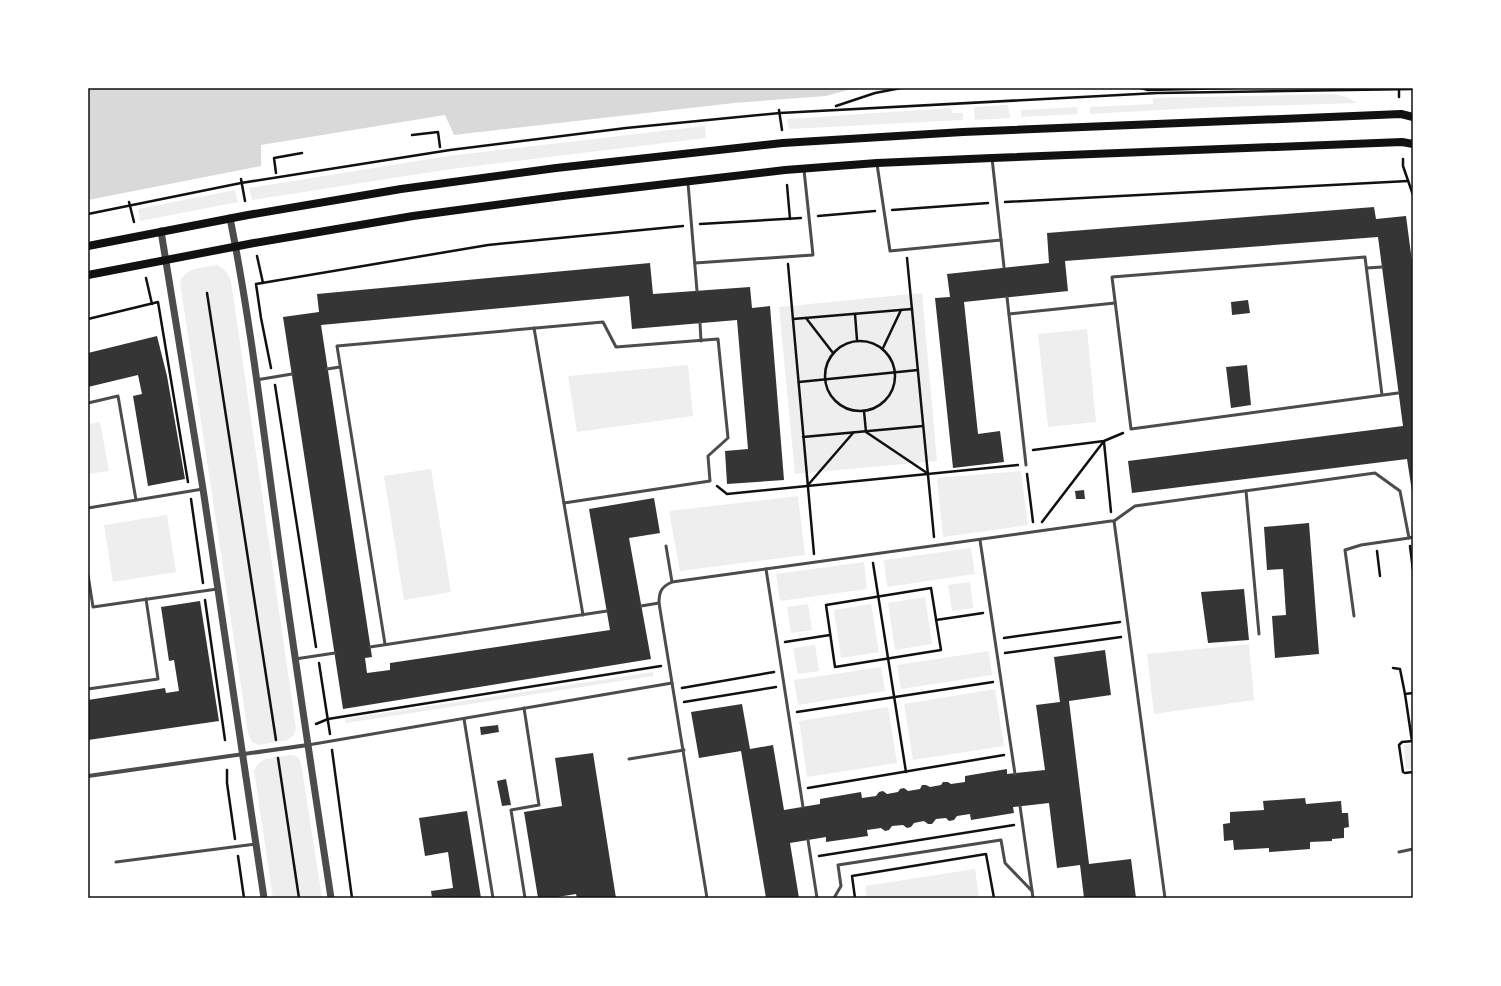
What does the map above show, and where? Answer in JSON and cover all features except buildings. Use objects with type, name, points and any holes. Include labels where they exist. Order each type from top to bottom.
[{"type":"main road","points":[[88,246],[230,218],[401,189],[556,168],[783,143],[963,132],[1401,114],[1413,117]]},
{"type":"main road","points":[[88,275],[236,246],[413,216],[563,196],[804,169],[877,163],[992,158],[1402,142],[1413,144]]},
{"type":"street","points":[[230,218],[236,246],[256,380],[295,659],[331,898]]},
{"type":"street","points":[[161,231],[203,490],[264,898]]},
{"type":"street","points":[[88,776],[308,745]]},
{"type":"lane","points":[[992,158],[1004,267]]},
{"type":"lane","points":[[877,163],[890,251],[1001,240]]},
{"type":"lane","points":[[695,263],[813,255],[804,169]]},
{"type":"lane","points":[[688,181],[697,291]]},
{"type":"lane","points":[[1382,395],[1368,268],[1365,257],[1112,277],[1130,429],[1398,393]]},
{"type":"lane","points":[[1368,268],[1382,267]]},
{"type":"lane","points":[[1007,297],[1026,465]]},
{"type":"lane","points":[[1009,314],[1115,303]]},
{"type":"lane","points":[[385,644],[336,346],[603,322],[616,347],[718,339],[728,438],[708,456],[710,481],[564,503]]},
{"type":"lane","points":[[700,323],[701,341]]},
{"type":"lane","points":[[534,328],[582,615]]},
{"type":"lane","points":[[328,369],[340,367]]},
{"type":"lane","points":[[256,380],[292,374]]},
{"type":"lane","points":[[88,403],[118,396],[136,500]]},
{"type":"lane","points":[[707,898],[659,603],[659,594],[664,586],[672,582],[1113,521],[1135,506],[1375,473],[1400,491],[1411,538],[1361,545],[1346,550],[1354,616]]},
{"type":"lane","points":[[88,508],[203,490]]},
{"type":"lane","points":[[1246,491],[1259,634]]},
{"type":"lane","points":[[1113,521],[1165,898]]},
{"type":"lane","points":[[980,540],[992,611],[1015,774]]},
{"type":"lane","points":[[666,546],[672,582]]},
{"type":"lane","points":[[766,569],[803,807]]},
{"type":"lane","points":[[88,575],[93,607],[218,589]]},
{"type":"lane","points":[[88,689],[158,679],[146,599]]},
{"type":"lane","points":[[641,606],[659,603]]},
{"type":"lane","points":[[370,647],[607,611]]},
{"type":"lane","points":[[295,659],[334,652]]},
{"type":"lane","points":[[308,745],[672,683]]},
{"type":"lane","points":[[524,708],[539,805],[511,810],[525,898]]},
{"type":"lane","points":[[464,719],[493,898]]},
{"type":"lane","points":[[628,759],[684,750]]},
{"type":"lane","points":[[1020,806],[1033,898]]},
{"type":"lane","points":[[808,840],[817,898]]},
{"type":"lane","points":[[834,898],[841,886],[838,865],[1001,840],[1005,863],[1032,891]]},
{"type":"lane","points":[[116,862],[256,844]]},
{"type":"lane","points":[[1398,852],[1413,849]]},
{"type":"path","points":[[836,106],[875,93],[900,88]]},
{"type":"path","points":[[1141,88],[1148,90],[1234,88]]},
{"type":"path","points":[[1399,88],[1399,97]]},
{"type":"path","points":[[88,214],[241,181],[458,149],[626,128],[780,113],[1157,93],[1399,88],[1413,89]]},
{"type":"path","points":[[779,110],[782,130]]},
{"type":"path","points":[[412,135],[438,132],[440,148]]},
{"type":"path","points":[[276,173],[274,158],[302,153]]},
{"type":"path","points":[[1403,159],[1403,166],[1413,195]]},
{"type":"path","points":[[241,181],[245,201]]},
{"type":"path","points":[[352,898],[318,655],[273,377],[256,284],[488,245],[692,225],[997,203],[1408,181]]},
{"type":"path","points":[[787,185],[790,219]]},
{"type":"path","points":[[129,204],[134,222]]},
{"type":"path","points":[[906,249],[935,546]]},
{"type":"path","points":[[257,256],[263,283]]},
{"type":"path","points":[[787,256],[815,563]]},
{"type":"path","points":[[146,278],[152,304]]},
{"type":"path","points":[[207,293],[299,898]]},
{"type":"path","points":[[88,319],[158,302],[190,492],[225,740]]},
{"type":"path","points":[[793,319],[912,309]]},
{"type":"path","points":[[883,348],[900,310]]},
{"type":"path","points":[[855,314],[857,340]]},
{"type":"path","points":[[806,318],[833,353]]},
{"type":"path","points":[[857,340],[871,342],[883,348],[892,359],[896,372],[894,386],[888,398],[877,407],[864,411],[850,410],[838,403],[829,392],[825,379],[826,365],[833,353],[844,344],[857,340]]},
{"type":"path","points":[[799,382],[918,370]]},
{"type":"path","points":[[864,411],[866,432]]},
{"type":"path","points":[[803,437],[923,426]]},
{"type":"path","points":[[1024,451],[1104,441],[1130,429]]},
{"type":"path","points":[[807,486],[854,432]]},
{"type":"path","points":[[866,432],[928,473]]},
{"type":"path","points":[[1104,441],[1113,521]]},
{"type":"path","points":[[1034,532],[1104,441]]},
{"type":"path","points":[[710,481],[727,494],[928,473],[1026,465],[1034,532]]},
{"type":"path","points":[[1411,538],[1413,570]]},
{"type":"path","points":[[1376,543],[1380,576]]},
{"type":"path","points":[[872,555],[906,772]]},
{"type":"path","points":[[931,588],[941,650],[835,667],[826,605],[878,597],[931,588]]},
{"type":"path","points":[[936,620],[992,611]]},
{"type":"path","points":[[996,639],[1128,621]]},
{"type":"path","points":[[778,643],[830,635]]},
{"type":"path","points":[[998,654],[1130,636]]},
{"type":"path","points":[[314,725],[328,719],[670,665]]},
{"type":"path","points":[[1393,668],[1400,669],[1412,741],[1402,742],[1400,745],[1403,772],[1413,772]]},
{"type":"path","points":[[674,689],[782,671]]},
{"type":"path","points":[[788,713],[1002,680]]},
{"type":"path","points":[[676,704],[784,685]]},
{"type":"path","points":[[1405,694],[1413,693]]},
{"type":"path","points":[[800,789],[1012,754]]},
{"type":"path","points":[[227,770],[227,783],[244,898]]},
{"type":"path","points":[[811,857],[1023,823]]},
{"type":"path","points":[[855,898],[852,876],[986,854],[994,898]]},
{"type":"shaded area","points":[[88,88],[855,88],[826,96],[734,103],[454,135],[445,115],[261,145],[261,166],[88,200]]},
{"type":"shaded area","points":[[1336,94],[1357,103],[1195,108],[1090,114],[1090,107],[1153,104],[1153,98]]},
{"type":"shaded area","points":[[1008,105],[1010,118],[975,120],[974,107]]},
{"type":"shaded area","points":[[1077,107],[1078,114],[1021,117],[1021,110]]},
{"type":"shaded area","points":[[951,108],[952,113],[963,113],[963,120],[789,129],[787,119]]},
{"type":"shaded area","points":[[705,126],[706,138],[451,169],[252,200],[249,188],[448,156]]},
{"type":"shaded area","points":[[235,190],[238,202],[140,221],[138,209]]},
{"type":"shaded area","points":[[217,265],[226,272],[231,281],[296,728],[294,735],[287,740],[259,745],[252,742],[248,733],[180,282],[186,273],[190,271]]},
{"type":"shaded area","points":[[922,293],[937,461],[795,474],[779,307]]},
{"type":"shaded area","points":[[1087,329],[1096,422],[1048,427],[1038,334]]},
{"type":"shaded area","points":[[688,365],[693,416],[577,432],[568,376]]},
{"type":"shaded area","points":[[100,422],[109,471],[88,474],[88,424]]},
{"type":"shaded area","points":[[431,469],[451,592],[404,600],[384,476]]},
{"type":"shaded area","points":[[1021,471],[1028,525],[943,537],[937,478]]},
{"type":"shaded area","points":[[798,496],[805,555],[680,571],[669,511]]},
{"type":"shaded area","points":[[167,515],[176,572],[113,582],[104,525]]},
{"type":"shaded area","points":[[971,548],[975,574],[887,587],[884,560]]},
{"type":"shaded area","points":[[864,562],[867,589],[780,601],[776,574]]},
{"type":"shaded area","points":[[970,582],[973,608],[952,611],[948,585]]},
{"type":"shaded area","points":[[925,597],[932,644],[895,650],[888,603]]},
{"type":"shaded area","points":[[808,604],[812,630],[791,633],[787,607]]},
{"type":"shaded area","points":[[871,604],[879,652],[841,658],[834,610]]},
{"type":"shaded area","points":[[1249,644],[1254,700],[1154,714],[1147,654]]},
{"type":"shaded area","points":[[815,645],[819,671],[798,674],[793,648]]},
{"type":"shaded area","points":[[989,651],[992,675],[901,689],[897,665]]},
{"type":"shaded area","points":[[881,667],[885,691],[798,705],[794,680]]},
{"type":"shaded area","points":[[653,672],[653,676],[346,723],[345,719]]},
{"type":"shaded area","points":[[995,689],[1004,746],[913,760],[904,704]]},
{"type":"shaded area","points":[[888,707],[897,763],[807,777],[799,721]]},
{"type":"shaded area","points":[[1413,744],[1413,769],[1406,769],[1404,745]]},
{"type":"shaded area","points":[[289,755],[297,756],[301,763],[322,898],[273,898],[254,771],[260,763],[268,758]]},
{"type":"shaded area","points":[[975,869],[979,898],[867,898],[865,886]]}]
